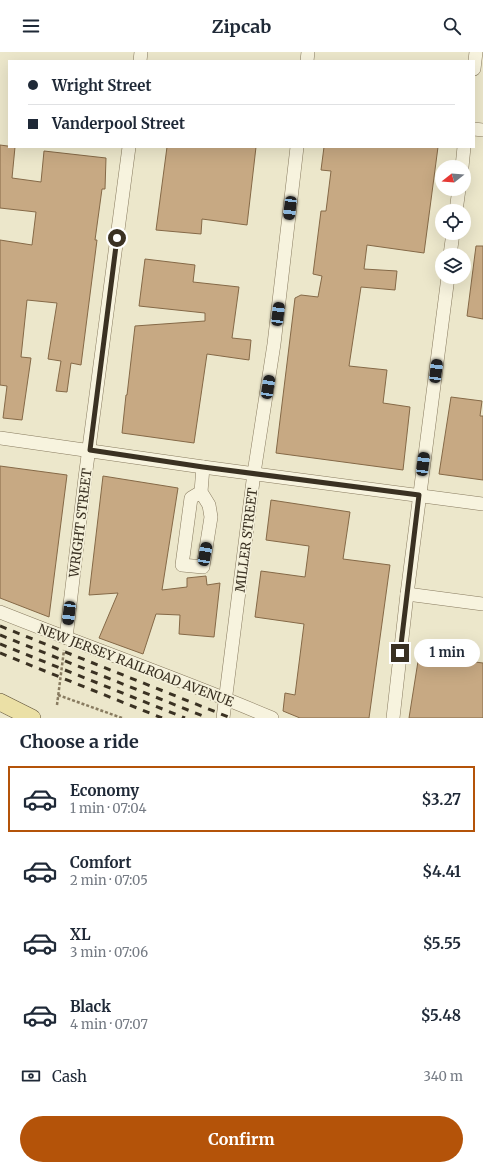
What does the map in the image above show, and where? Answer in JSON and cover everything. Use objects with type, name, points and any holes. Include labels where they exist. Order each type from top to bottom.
[{"type":"main road","points":[[0,702],[32,718]]},
{"type":"street","name":"WRIGHT STREET","points":[[66,638],[84,486],[90,450],[129,148]]},
{"type":"street","name":"MILLER STREET","points":[[223,718],[254,473],[274,344],[297,148]]},
{"type":"street","points":[[463,160],[464,148]]},
{"type":"street","points":[[393,718],[419,495],[447,284]]},
{"type":"street","points":[[0,438],[203,467],[483,504]]},
{"type":"street","points":[[201,492],[191,498],[182,565],[203,567],[211,517],[209,505],[201,492],[203,467]]},
{"type":"street","points":[[407,594],[483,604]]},
{"type":"street","name":"NEW JERSEY RAILROAD AVENUE","points":[[0,612],[226,698],[272,718]]},
{"type":"path","points":[[57,705],[66,638]]},
{"type":"path","points":[[58,695],[122,718]]},
{"type":"building","points":[[0,145],[8,146],[8,148],[15,148],[12,178],[41,182],[44,151],[106,158],[105,189],[102,189],[95,240],[97,240],[81,365],[71,363],[67,392],[56,391],[61,361],[48,359],[57,303],[27,300],[21,357],[31,358],[22,420],[3,418],[7,386],[0,385],[0,240],[32,245],[36,212],[0,208]]},
{"type":"building","points":[[167,148],[256,148],[247,225],[202,219],[201,234],[156,230]]},
{"type":"building","points":[[324,148],[438,148],[436,160],[435,160],[424,253],[367,245],[364,269],[397,271],[395,290],[361,287],[349,366],[387,370],[383,403],[410,407],[403,470],[276,453],[295,298],[301,295],[318,297],[322,276],[313,274],[321,211],[326,211],[331,171],[321,170]]},
{"type":"building","points":[[476,246],[483,246],[483,319],[467,316]]},
{"type":"building","points":[[145,259],[195,265],[193,282],[239,287],[232,338],[251,340],[249,360],[207,354],[194,443],[122,433],[135,326],[205,321],[205,313],[139,306]]},
{"type":"building","points":[[451,397],[482,401],[480,416],[483,416],[483,480],[439,474]]},
{"type":"building","points":[[0,466],[67,475],[49,617],[0,598]]},
{"type":"building","points":[[103,476],[178,488],[162,590],[187,587],[187,578],[206,576],[207,585],[220,583],[214,637],[179,634],[180,615],[156,614],[143,654],[99,638],[118,593],[89,595]]},
{"type":"building","points":[[271,500],[350,512],[343,559],[390,565],[369,718],[300,718],[283,711],[285,693],[295,695],[304,624],[255,617],[261,571],[305,577],[309,546],[266,540]]},
{"type":"building","points":[[419,655],[483,663],[483,718],[409,718]]},
{"type":"railway","points":[[0,626],[231,718]]},
{"type":"railway","points":[[0,635],[208,718]]},
{"type":"railway","points":[[0,644],[185,718]]},
{"type":"railway","points":[[0,653],[162,718]]},
{"type":"route","points":[[117,238],[90,450],[203,467],[419,495],[400,653]]}]
